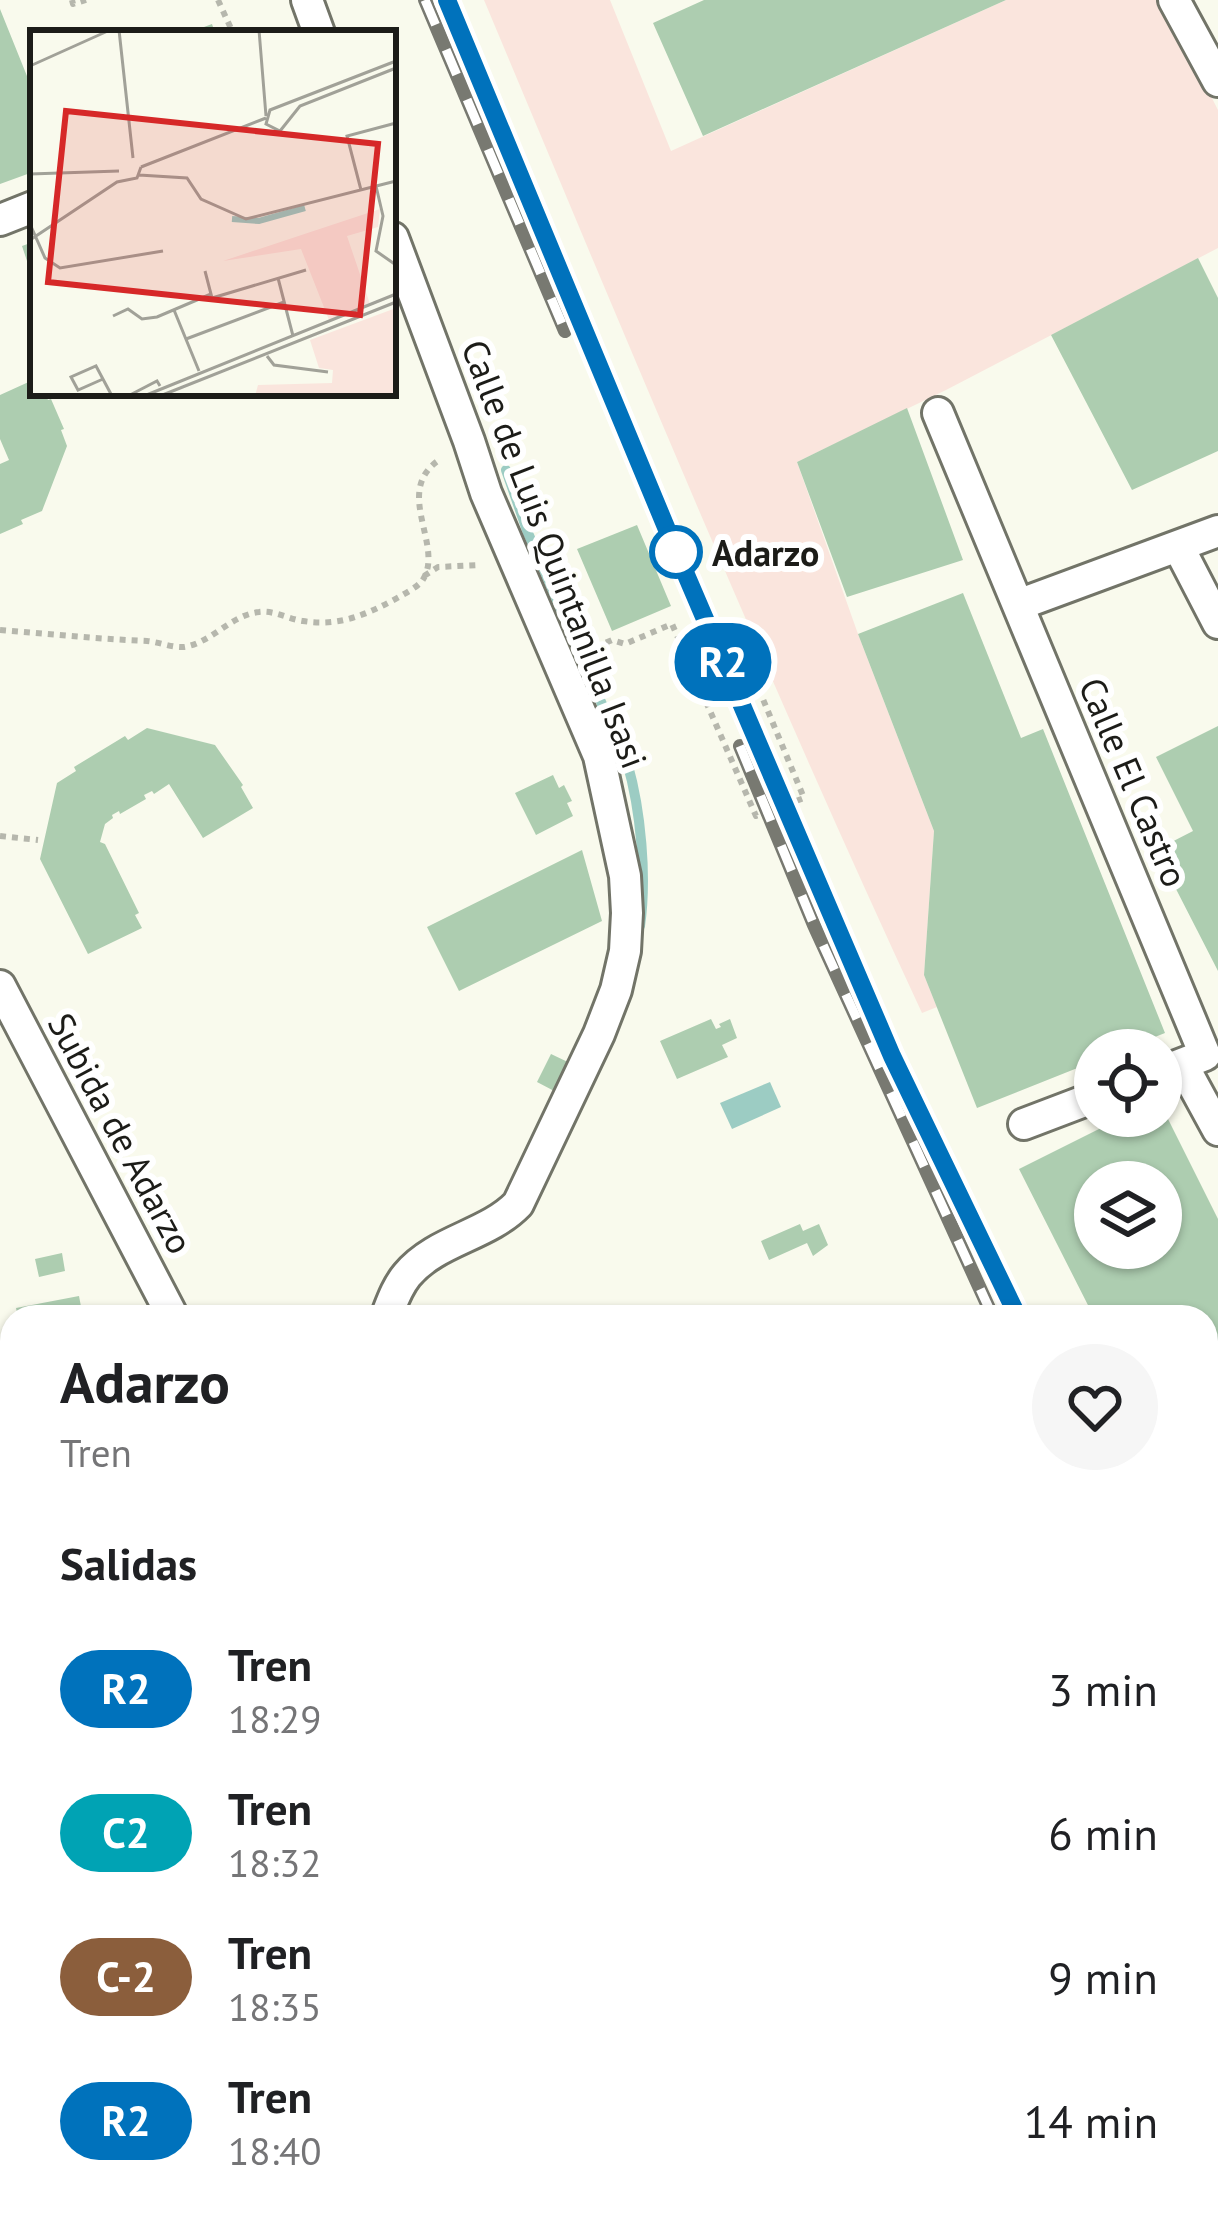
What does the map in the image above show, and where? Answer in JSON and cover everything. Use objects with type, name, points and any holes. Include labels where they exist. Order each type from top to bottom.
[{"type":"street","points":[[307,0],[318,30]]},
{"type":"street","points":[[1174,0],[1218,81]]},
{"type":"street","points":[[0,220],[30,208]]},
{"type":"street","name":"Calle de Luis Quintanilla Isasi","points":[[391,1305],[408,1274],[423,1261],[495,1223],[518,1204],[616,990],[627,913],[625,877],[599,756],[485,493],[396,246]]},
{"type":"street","name":"Calle El Castro","points":[[938,413],[1018,605],[1183,1064],[1218,1130]]},
{"type":"street","points":[[1018,605],[1218,531]]},
{"type":"street","points":[[1178,546],[1218,623]]},
{"type":"street","name":"Subida de Adarzo","points":[[0,986],[167,1305]]},
{"type":"street","points":[[1024,1124],[1074,1105]]},
{"type":"path","points":[[72,0],[74,4],[86,0]]},
{"type":"path","points":[[218,0],[231,30]]},
{"type":"path","points":[[0,630],[184,647],[245,614],[266,611],[304,621],[355,620],[423,580],[428,557],[418,509],[421,487],[431,466],[440,460]]},
{"type":"path","points":[[424,576],[439,567],[480,565]]},
{"type":"path","points":[[612,640],[625,644],[672,624],[755,816],[804,798],[760,692]]},
{"type":"path","points":[[0,836],[38,840]]},
{"type":"shaded area","points":[[484,0],[610,0],[671,151],[1006,0],[1162,0],[1218,110],[1218,248],[797,462],[934,831],[924,975],[937,1007],[922,1013],[808,761]]},
{"type":"water","points":[[770,1082],[781,1107],[732,1129],[720,1103]]},
{"type":"building","points":[[704,0],[1006,0],[703,136],[653,23]]},
{"type":"building","points":[[0,9],[30,84],[30,173],[0,184]]},
{"type":"building","points":[[30,243],[30,260],[27,261],[22,246]]},
{"type":"building","points":[[1198,258],[1218,298],[1218,451],[1132,490],[1051,335]]},
{"type":"building","points":[[30,381],[30,396],[51,399],[67,446],[42,511],[0,534],[0,464],[9,460],[0,439],[0,395]]},
{"type":"building","points":[[907,408],[963,560],[847,597],[797,462]]},
{"type":"building","points":[[637,525],[671,606],[612,631],[577,549]]},
{"type":"building","points":[[963,593],[1021,738],[1043,729],[1163,1029],[1074,1029],[1074,1069],[977,1108],[924,975],[934,831],[858,634]]},
{"type":"building","points":[[1218,726],[1218,971],[1156,850],[1193,831],[1156,757]]},
{"type":"building","points":[[147,728],[215,745],[253,808],[203,838],[169,784],[112,815],[100,842],[139,913],[135,915],[142,928],[88,954],[40,859],[57,783],[76,771],[74,767]]},
{"type":"building","points":[[553,775],[572,801],[567,803],[573,816],[536,835],[515,793]]},
{"type":"building","points":[[582,850],[602,921],[459,991],[427,927]]},
{"type":"building","points":[[711,1019],[716,1029],[730,1019],[737,1038],[722,1045],[728,1057],[677,1079],[660,1041]]},
{"type":"building","points":[[551,1054],[572,1064],[558,1093],[537,1082]]},
{"type":"building","points":[[1083,1137],[1177,1137],[1218,1219],[1218,1305],[1088,1305],[1019,1169]]},
{"type":"building","points":[[800,1224],[803,1231],[819,1224],[828,1245],[813,1256],[807,1243],[769,1260],[761,1241]]},
{"type":"building","points":[[62,1253],[65,1271],[39,1277],[35,1259]]},
{"type":"building","points":[[79,1296],[81,1305],[32,1305]]},
{"type":"waterway","points":[[506,470],[528,533],[627,762],[641,844],[640,926]]},
{"type":"railway","points":[[425,0],[565,331]]},
{"type":"railway","points":[[447,0],[892,1056],[1012,1305]]},
{"type":"railway","points":[[740,746],[814,925],[988,1305]]},
{"type":"train","name":"R2","points":[[447,0],[892,1056],[1012,1305]]},
{"type":"place","name":"Adarzo","points":[[676,552]]}]
